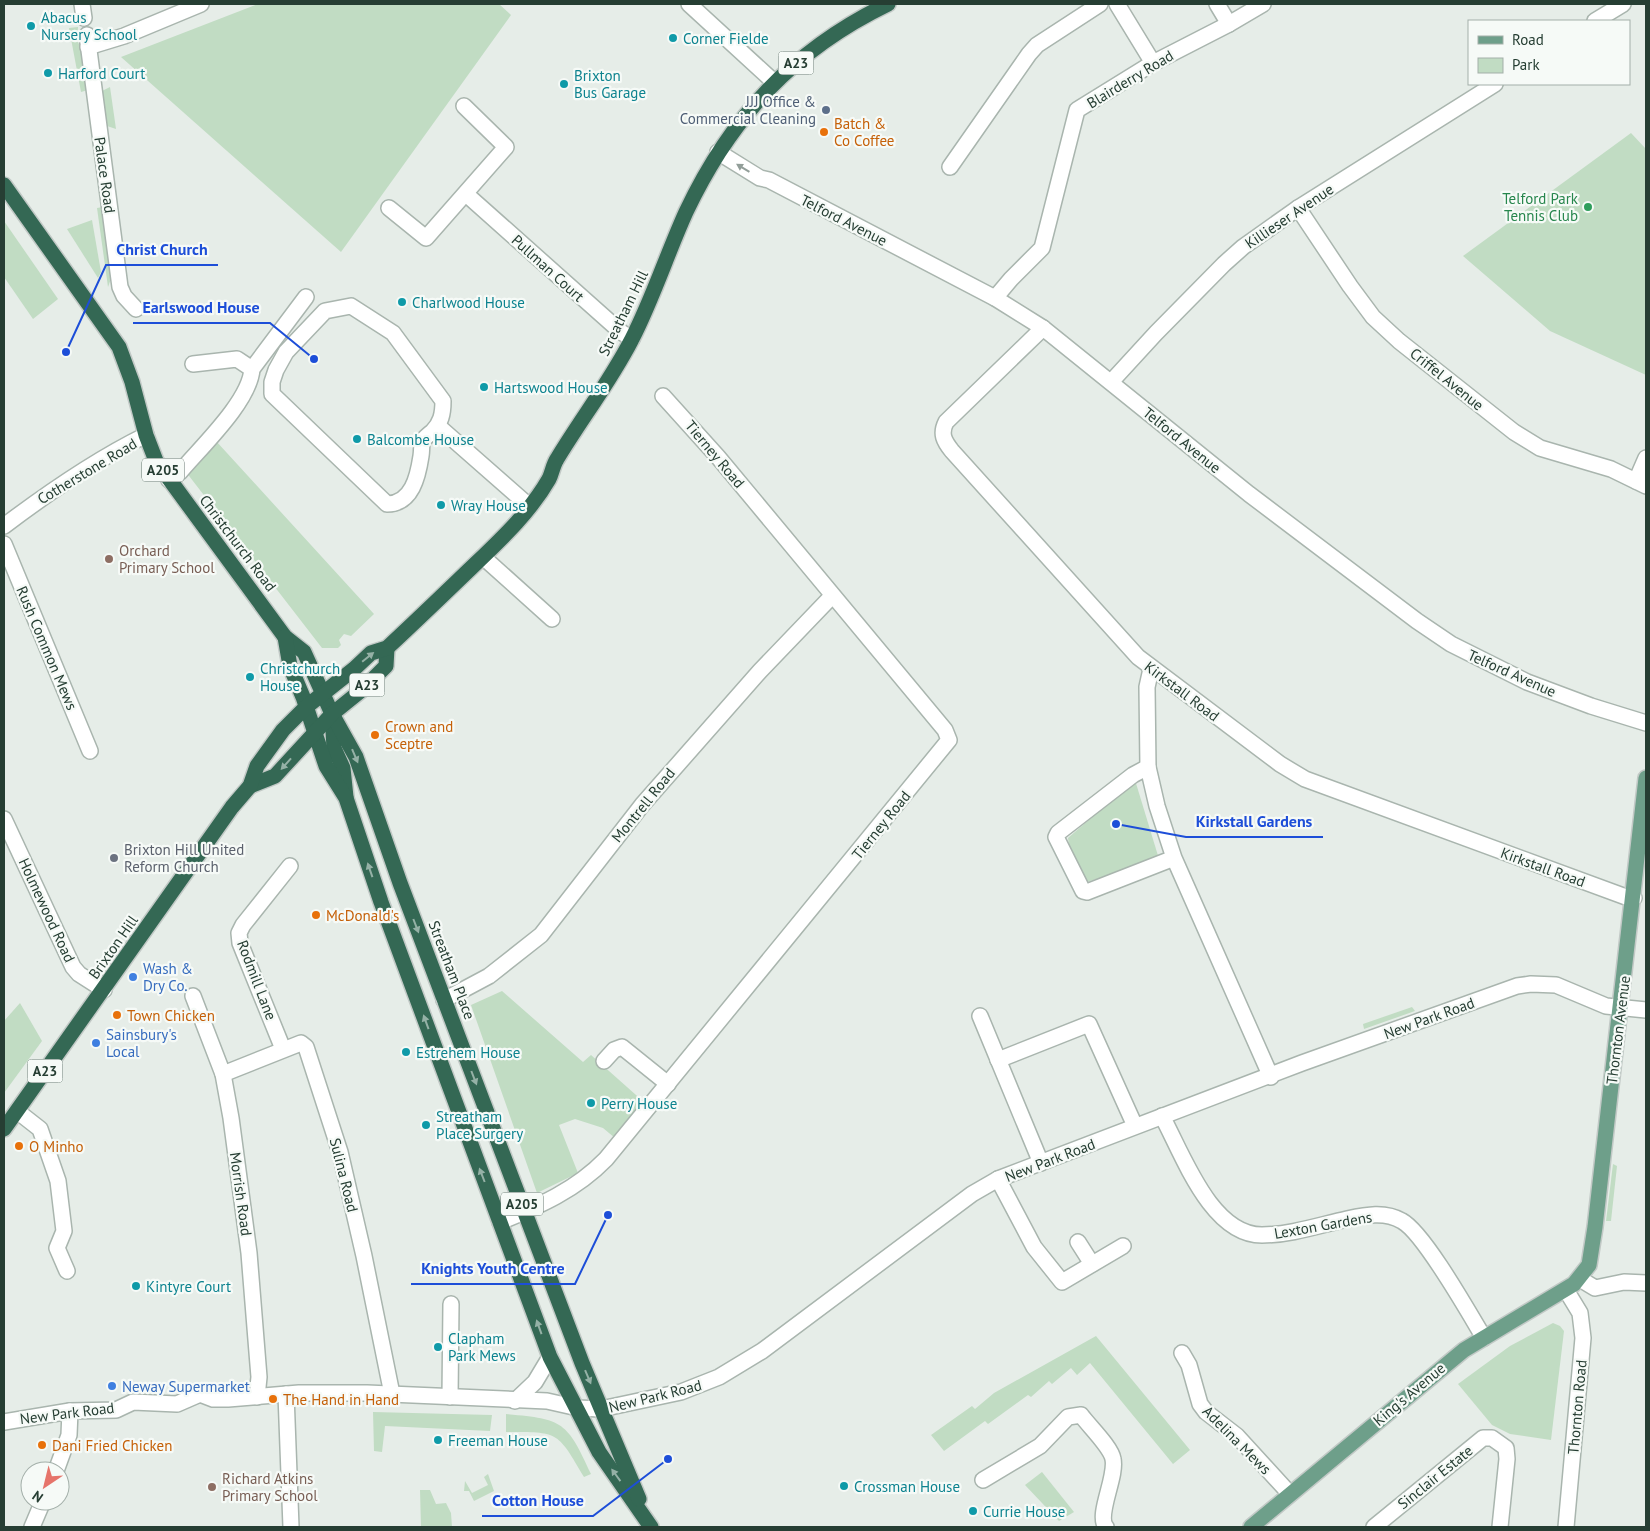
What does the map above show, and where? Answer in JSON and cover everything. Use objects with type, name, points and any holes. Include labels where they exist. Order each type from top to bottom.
[{"type":"highway","name":"Streatham Hill","points":[[323,693],[371,653],[387,648],[511,530],[549,479],[555,462],[608,382],[632,339],[686,212],[718,152],[750,108],[774,82],[835,33],[888,4]]},
{"type":"highway","name":"Christchurch Road","points":[[4,185],[116,342],[132,382],[146,436],[156,461],[285,636],[304,652],[323,693]]},
{"type":"highway","name":"Christchurch Road","points":[[285,636],[290,666],[306,707]]},
{"type":"highway","name":"A23","points":[[332,714],[364,689],[386,666],[387,648]]},
{"type":"highway","name":"Brixton Hill","points":[[4,1129],[232,807],[250,786],[257,766],[266,750],[306,707],[323,693]]},
{"type":"highway","name":"A205","points":[[323,693],[332,714]]},
{"type":"highway","name":"A205","points":[[306,707],[329,773],[346,798],[381,902],[550,1357],[599,1452],[648,1521]]},
{"type":"highway","name":"Streatham Place","points":[[332,714],[356,758],[444,1000],[602,1408]]},
{"type":"highway","name":"Brixton Hill","points":[[250,786],[275,776],[332,714]]},
{"type":"highway","points":[[332,714],[334,748],[342,768],[346,798]]},
{"type":"highway","name":"A205","points":[[602,1408],[636,1487],[648,1521]]},
{"type":"main road","name":"Thornton Avenue","points":[[1580,1279],[1591,1256],[1634,898],[1646,778]]},
{"type":"main road","name":"King's Avenue","points":[[1251,1527],[1445,1365],[1484,1338],[1566,1290],[1580,1279]]},
{"type":"street","name":"Palace Road","points":[[136,309],[117,290],[87,41],[124,36],[201,4]]},
{"type":"street","points":[[689,4],[774,82]]},
{"type":"street","points":[[950,167],[1037,45],[1100,4]]},
{"type":"street","points":[[1116,4],[1153,63]]},
{"type":"street","points":[[1217,4],[1229,24]]},
{"type":"street","name":"Blairderry Road","points":[[996,298],[1010,279],[1042,248],[1077,110],[1153,63],[1229,24],[1263,4]]},
{"type":"street","points":[[1597,20],[1623,4]]},
{"type":"street","name":"Killieser Avenue","points":[[1111,382],[1224,264],[1298,208],[1493,85]]},
{"type":"street","points":[[389,208],[426,238],[506,147],[464,106]]},
{"type":"street","name":"Telford Avenue","points":[[718,152],[760,178],[768,180],[996,298],[1043,328],[1249,494],[1417,622],[1451,644],[1527,682],[1591,706],[1646,723]]},
{"type":"street","name":"Pullman Court","points":[[466,194],[616,328],[632,339]]},
{"type":"street","name":"Criffel Avenue","points":[[1298,208],[1363,304],[1399,340],[1526,440],[1556,454],[1611,469],[1641,483]]},
{"type":"street","points":[[169,480],[180,472],[244,396],[252,380],[252,369],[306,297]]},
{"type":"street","points":[[351,306],[393,333],[443,401],[443,414],[438,426],[423,440],[419,472],[412,488],[406,497],[396,504],[387,504],[272,394],[272,382],[286,352],[325,311],[351,306]]},
{"type":"street","name":"Kirkstall Road","points":[[1043,328],[946,422],[942,436],[952,451],[1126,645],[1151,669],[1280,764],[1305,780],[1626,897],[1634,898]]},
{"type":"street","points":[[192,364],[237,359],[252,369]]},
{"type":"street","name":"Tierney Road","points":[[500,1222],[525,1212],[566,1191],[589,1174],[613,1151],[945,748],[949,740],[945,730],[718,457],[663,396]]},
{"type":"street","points":[[438,426],[529,506]]},
{"type":"street","name":"Cotherstone Road","points":[[4,526],[61,483],[113,452],[146,436]]},
{"type":"street","points":[[1641,483],[1646,458]]},
{"type":"street","name":"Rush Common Mews","points":[[4,544],[90,751]]},
{"type":"street","points":[[483,557],[552,619]]},
{"type":"street","name":"Montrell Road","points":[[444,1000],[489,976],[541,935],[642,805],[760,670],[832,596]]},
{"type":"street","points":[[1151,669],[1147,687],[1148,767],[1157,806],[1174,858],[1271,1077]]},
{"type":"street","points":[[1148,767],[1133,774],[1056,837],[1083,891],[1086,892],[1174,858]]},
{"type":"street","name":"Holmewood Road","points":[[4,819],[73,967],[79,974],[104,990]]},
{"type":"street","name":"Rodmill Lane","points":[[284,1049],[240,943],[239,933],[243,925],[290,866]]},
{"type":"street","name":"New Park Road","points":[[4,1422],[70,1411],[116,1410],[133,1402],[177,1404],[196,1395],[217,1399],[286,1394],[392,1394],[546,1401],[580,1413],[688,1390],[720,1377],[762,1351],[972,1194],[998,1179],[1135,1126],[1450,1010],[1531,984],[1556,985],[1606,1006],[1646,1010]]},
{"type":"street","name":"Morrish Road","points":[[193,996],[223,1074],[231,1118],[249,1253],[259,1377],[257,1397]]},
{"type":"street","points":[[980,1016],[1041,1163]]},
{"type":"street","points":[[998,1060],[1089,1024],[1135,1126]]},
{"type":"street","name":"Sulina Road","points":[[223,1074],[302,1043],[306,1047],[340,1152],[364,1256],[392,1394]]},
{"type":"street","points":[[604,1060],[614,1050],[622,1048],[668,1084]]},
{"type":"street","points":[[17,1111],[40,1129],[58,1181],[64,1231],[57,1248],[67,1271]]},
{"type":"street","name":"Lexton Gardens","points":[[1162,1116],[1212,1207],[1233,1226],[1246,1233],[1260,1235],[1276,1234],[1366,1215],[1378,1214],[1397,1219],[1413,1229],[1421,1239],[1484,1338]]},
{"type":"street","points":[[998,1179],[1034,1247],[1058,1279],[1067,1281],[1123,1246]]},
{"type":"street","points":[[1078,1242],[1092,1264]]},
{"type":"street","points":[[1580,1279],[1595,1288],[1624,1282],[1646,1282]]},
{"type":"street","name":"Thornton Road","points":[[1566,1290],[1580,1313],[1583,1338],[1566,1527]]},
{"type":"street","points":[[450,1398],[451,1304]]},
{"type":"street","name":"Adelina Mews","points":[[1182,1353],[1189,1365],[1200,1404],[1206,1412],[1238,1436],[1290,1494]]},
{"type":"street","points":[[515,1401],[535,1382],[550,1357]]},
{"type":"street","points":[[286,1394],[291,1527]]},
{"type":"street","points":[[60,1461],[69,1435],[70,1411]]},
{"type":"street","points":[[983,1480],[1040,1446],[1068,1417],[1081,1415],[1113,1460],[1114,1472],[1103,1519],[1106,1527]]},
{"type":"street","name":"Sinclair Estate","points":[[1374,1527],[1483,1438],[1492,1438],[1506,1448],[1507,1460],[1500,1527]]},
{"type":"street","points":[[32,1527],[39,1511]]},
{"type":"green space","points":[[258,4],[499,4],[511,15],[341,252],[121,57]]},
{"type":"green space","points":[[78,27],[77,41],[83,50],[88,90],[81,92],[69,28]]},
{"type":"green space","points":[[110,87],[116,129],[107,126],[102,91]]},
{"type":"green space","name":"Telford Park Tennis Club","points":[[1631,133],[1646,149],[1646,375],[1550,331],[1463,256]]},
{"type":"green space","points":[[103,207],[112,276],[108,287],[97,208]]},
{"type":"green space","points":[[92,220],[101,272],[98,278],[67,229]]},
{"type":"green space","points":[[4,221],[58,299],[33,319],[4,277]]},
{"type":"green space","points":[[216,441],[374,614],[351,636],[344,634],[339,640],[341,645],[338,648],[322,648],[186,472],[192,470]]},
{"type":"green space","points":[[1135,780],[1159,859],[1087,882],[1069,845],[1068,838]]},
{"type":"green space","points":[[502,991],[583,1062],[591,1055],[645,1103],[615,1138],[603,1128],[575,1119],[559,1125],[578,1173],[537,1193],[471,1005]]},
{"type":"green space","points":[[20,1003],[42,1041],[4,1093],[4,1021]]},
{"type":"green space","points":[[1412,1007],[1415,1011],[1364,1029],[1363,1024]]},
{"type":"green space","points":[[1613,1164],[1617,1166],[1611,1221],[1606,1221]]},
{"type":"green space","points":[[1553,1323],[1560,1326],[1564,1331],[1551,1440],[1510,1434],[1492,1425],[1458,1384],[1510,1346]]},
{"type":"green space","points":[[1096,1336],[1190,1450],[1173,1464],[1090,1363],[1077,1375],[1071,1368],[1052,1384],[1049,1381],[1031,1397],[1028,1395],[988,1424],[985,1421],[944,1451],[931,1435],[972,1406],[975,1409],[994,1393]]},
{"type":"green space","points":[[373,1412],[492,1415],[490,1431],[385,1426],[382,1452],[374,1451]]},
{"type":"green space","points":[[506,1414],[540,1418],[561,1426],[576,1443],[591,1474],[584,1477],[568,1451],[555,1437],[547,1434],[506,1432]]},
{"type":"green space","points":[[1042,1472],[1074,1512],[1059,1521],[1025,1485]]},
{"type":"green space","points":[[488,1474],[494,1491],[474,1501],[469,1491],[464,1491],[465,1481],[472,1493],[488,1485],[484,1477]]},
{"type":"green space","points":[[420,1490],[430,1490],[436,1504],[446,1503],[451,1513],[452,1527],[421,1527]]},
{"type":"place","name":"Abacus Nursery School","points":[[31,26]]},
{"type":"place","name":"Corner Fielde","points":[[673,38]]},
{"type":"place","name":"Harford Court","points":[[48,73]]},
{"type":"place","name":"Brixton Bus Garage","points":[[564,84]]},
{"type":"place","name":"JJJ Office & Commercial Cleaning","points":[[826,110]]},
{"type":"place","name":"Batch & Co Coffee","points":[[824,132]]},
{"type":"place","name":"Telford Park Tennis Club","points":[[1588,207]]},
{"type":"place","name":"Charlwood House","points":[[402,302]]},
{"type":"place","name":"Christ Church","points":[[66,352]]},
{"type":"place","name":"Earlswood House","points":[[314,359]]},
{"type":"place","name":"Hartswood House","points":[[484,387]]},
{"type":"place","name":"Balcombe House","points":[[357,439]]},
{"type":"place","name":"Wray House","points":[[441,505]]},
{"type":"place","name":"Orchard Primary School","points":[[109,559]]},
{"type":"place","name":"Christchurch House","points":[[250,677]]},
{"type":"place","name":"Crown and Sceptre","points":[[375,735]]},
{"type":"place","name":"Kirkstall Gardens","points":[[1116,824]]},
{"type":"place","name":"Brixton Hill United Reform Church","points":[[114,858]]},
{"type":"place","name":"McDonald's","points":[[316,915]]},
{"type":"place","name":"Wash & Dry Co.","points":[[133,977]]},
{"type":"place","name":"Town Chicken","points":[[117,1015]]},
{"type":"place","name":"Sainsbury's Local","points":[[96,1043]]},
{"type":"place","name":"Estrehem House","points":[[406,1052]]},
{"type":"place","name":"Perry House","points":[[591,1103]]},
{"type":"place","name":"Streatham Place Surgery","points":[[426,1125]]},
{"type":"place","name":"O Minho","points":[[19,1146]]},
{"type":"place","name":"Knights Youth Centre","points":[[608,1215]]},
{"type":"place","name":"Kintyre Court","points":[[136,1286]]},
{"type":"place","name":"Clapham Park Mews","points":[[438,1347]]},
{"type":"place","name":"Neway Supermarket","points":[[112,1386]]},
{"type":"place","name":"The Hand in Hand","points":[[273,1399]]},
{"type":"place","name":"Freeman House","points":[[438,1440]]},
{"type":"place","name":"Dani Fried Chicken","points":[[42,1445]]},
{"type":"place","name":"Cotton House","points":[[668,1459]]},
{"type":"place","name":"Crossman House","points":[[844,1486]]},
{"type":"place","name":"Richard Atkins Primary School","points":[[212,1487]]},
{"type":"place","name":"Currie House","points":[[973,1511]]}]
